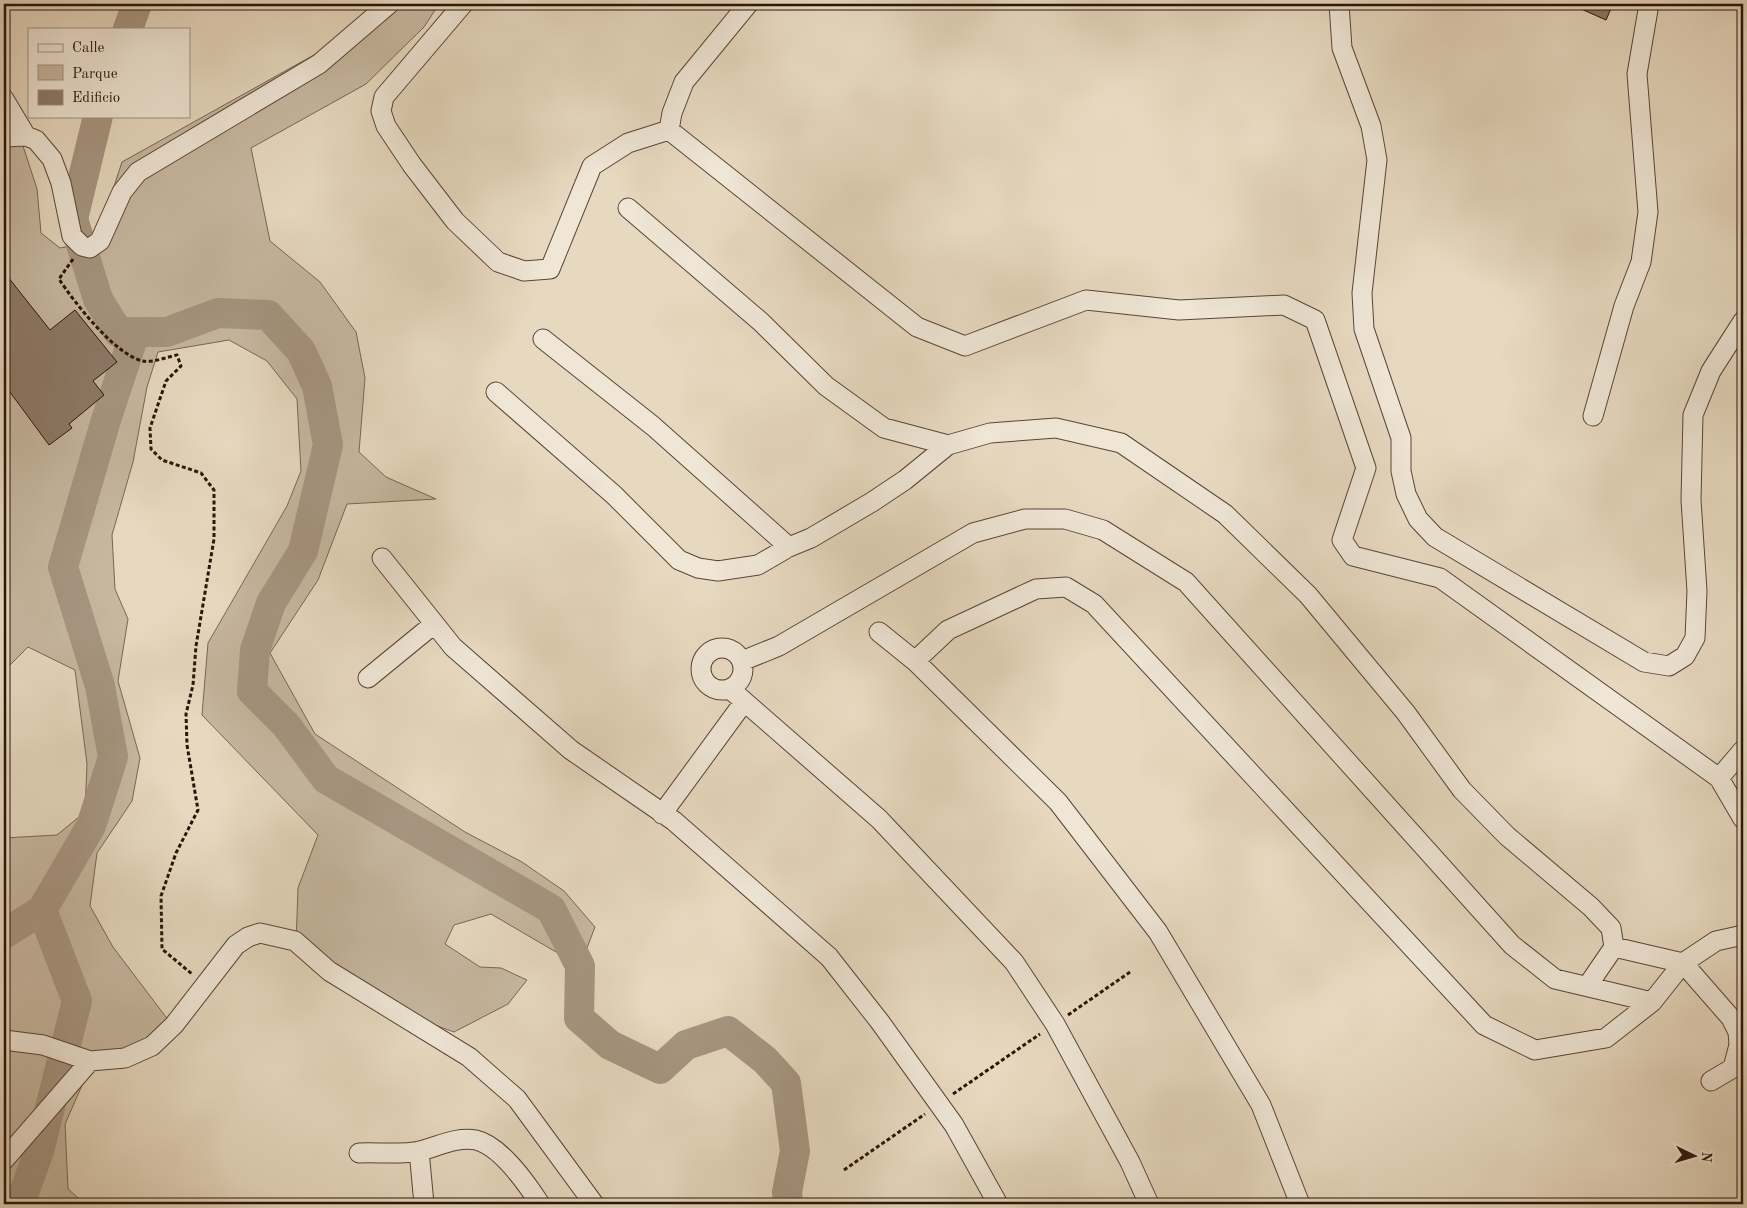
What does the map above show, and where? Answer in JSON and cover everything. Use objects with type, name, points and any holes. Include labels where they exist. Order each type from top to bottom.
[{"type":"street","points":[[4,137],[26,136],[36,140],[52,159],[61,183],[72,236],[82,246],[90,248],[100,241],[122,192],[138,172],[319,64],[389,4]]},
{"type":"street","points":[[463,4],[384,97],[381,111],[386,126],[412,165],[455,221],[498,262],[524,271],[550,269],[592,166],[628,143],[669,130]]},
{"type":"street","points":[[669,130],[672,112],[684,82],[748,4]]},
{"type":"street","points":[[1339,4],[1342,48],[1372,126],[1377,160],[1362,293],[1364,329],[1401,438],[1401,471],[1406,494],[1418,519],[1435,537],[1644,662],[1669,666],[1684,656],[1695,638],[1697,591],[1691,500],[1693,415],[1711,371],[1743,321]]},
{"type":"street","points":[[1593,416],[1624,306],[1641,262],[1648,212],[1636,74],[1649,4]]},
{"type":"street","points":[[4,99],[26,136]]},
{"type":"street","points":[[669,130],[917,327],[964,346],[1086,300],[1179,310],[1284,305],[1315,320],[1366,468],[1342,540],[1353,556],[1440,578],[1730,769],[1743,820]]},
{"type":"street","points":[[628,208],[761,322],[826,386],[884,428],[948,445]]},
{"type":"street","points":[[543,339],[653,426],[788,547]]},
{"type":"street","points":[[496,392],[614,495],[679,560],[698,568],[718,571],[758,565],[788,547],[811,538],[905,480],[948,445],[990,433],[1056,428],[1121,443],[1225,514],[1308,595],[1406,713],[1462,790],[1507,836],[1591,907],[1611,928],[1614,947],[1588,985]]},
{"type":"street","points":[[742,662],[779,646],[973,533],[1025,519],[1066,519],[1102,530],[1186,582],[1512,946],[1554,978],[1652,1002]]},
{"type":"street","points":[[382,558],[452,647],[556,737],[674,821],[829,957],[880,1022],[954,1125],[998,1204]]},
{"type":"street","points":[[915,661],[948,630],[1036,589],[1066,587],[1094,604],[1484,1025],[1535,1050],[1606,1038],[1652,1002],[1683,963],[1716,941],[1743,935]]},
{"type":"street","points":[[368,678],[434,624]]},
{"type":"street","points":[[880,632],[915,661],[1058,802],[1158,932],[1261,1105],[1300,1204]]},
{"type":"street","points":[[726,648],[736,652],[742,662],[744,672],[739,683],[730,690],[719,691],[709,686],[702,677],[701,666],[706,656],[714,649],[726,648]]},
{"type":"street","points":[[730,690],[879,819],[1014,962],[1055,1024],[1130,1162],[1149,1204]]},
{"type":"street","points":[[662,814],[744,702]]},
{"type":"street","points":[[1730,769],[1743,750]]},
{"type":"street","points":[[4,1040],[43,1045],[90,1061],[125,1058],[152,1046],[174,1025],[236,946],[248,937],[260,933],[295,941],[329,971],[470,1057],[517,1099],[594,1204]]},
{"type":"street","points":[[1614,947],[1683,963],[1730,1018],[1738,1032],[1739,1045],[1733,1068],[1711,1081]]},
{"type":"street","points":[[4,1160],[90,1061]]},
{"type":"street","points":[[359,1153],[419,1151],[443,1142],[476,1140],[494,1150],[518,1170],[540,1204]]},
{"type":"street","points":[[419,1151],[424,1204]]},
{"type":"path","points":[[82,246],[59,279],[77,306],[124,353],[144,361],[176,355],[181,366],[166,381],[150,428],[151,449],[162,460],[201,473],[214,490],[214,538],[197,637],[193,685],[186,714],[187,745],[198,810],[176,853],[161,896],[162,948],[204,985]]},
{"type":"path","points":[[844,1170],[1130,972]]},
{"type":"green space","points":[[399,4],[439,4],[424,27],[366,84],[251,148],[270,241],[320,282],[356,332],[365,378],[359,452],[386,477],[436,499],[347,504],[318,580],[270,653],[315,734],[465,832],[522,862],[564,891],[595,927],[580,966],[491,914],[454,925],[445,944],[480,967],[501,968],[527,980],[508,1004],[454,1032],[374,1003],[296,944],[298,888],[318,835],[202,715],[208,643],[287,506],[301,471],[297,399],[267,361],[229,340],[158,352],[147,387],[133,462],[112,535],[115,589],[128,619],[118,681],[140,758],[132,801],[97,853],[90,906],[113,947],[175,1029],[91,1065],[65,1124],[68,1189],[85,1204],[4,1204],[4,838],[57,835],[85,812],[87,764],[75,670],[28,647],[4,671],[4,139],[21,140],[37,189],[41,233],[60,248],[96,241],[122,162],[321,51]]},
{"type":"building","points":[[1570,4],[1613,4],[1606,20]]},
{"type":"building","points":[[4,272],[50,330],[75,310],[117,362],[93,381],[104,395],[69,424],[72,428],[49,445],[4,384]]},
{"type":"waterway","points":[[128,28],[137,4]]},
{"type":"waterway","points":[[98,118],[73,219],[98,299],[118,332],[167,332],[218,313],[268,315],[301,351],[317,386],[328,445],[303,551],[271,603],[255,650],[252,691],[286,725],[326,779],[551,909],[580,966],[579,1018],[610,1045],[660,1069],[686,1045],[728,1031],[765,1060],[786,1083],[795,1151],[787,1192],[788,1204]]},
{"type":"waterway","points":[[20,1204],[39,1151],[77,1001],[42,910],[91,826],[113,757],[100,686],[63,567],[106,420],[135,332]]},
{"type":"waterway","points":[[4,934],[42,910]]}]
